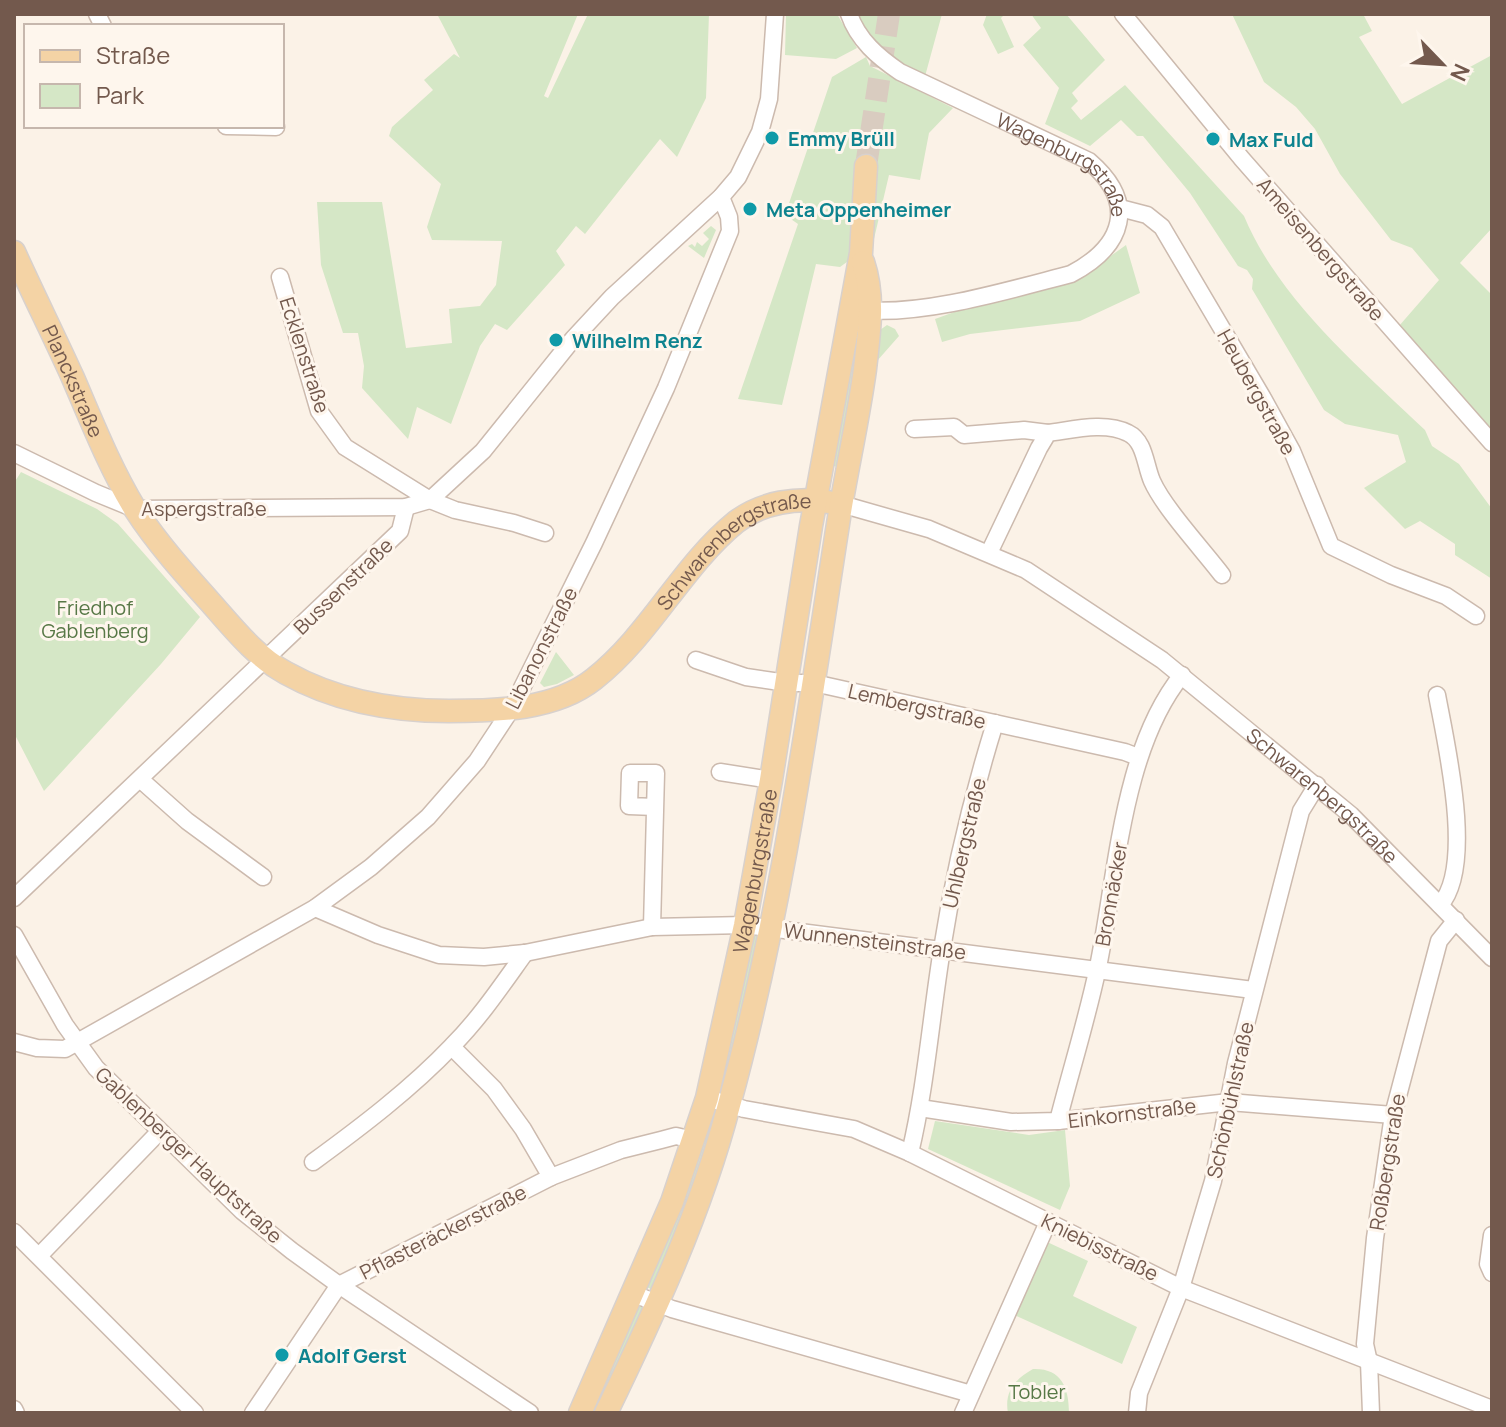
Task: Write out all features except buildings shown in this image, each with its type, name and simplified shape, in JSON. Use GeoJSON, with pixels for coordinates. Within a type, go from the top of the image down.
{"type":"FeatureCollection","features":[{"type":"Feature","properties":{"kind":"main road","name":"Wagenburgstraße"},"geometry":{"type":"LineString","coordinates":[[606,1413],[657,1304],[701,1194],[730,1105],[771,928],[859,410],[861,253],[866,166]]}},
{"type":"Feature","properties":{"kind":"main road","name":"Planckstraße"},"geometry":{"type":"LineString","coordinates":[[14,252],[107,456],[135,509]]}},
{"type":"Feature","properties":{"kind":"main road","name":"Wagenburgstraße"},"geometry":{"type":"LineString","coordinates":[[580,1413],[672,1202],[707,1098],[745,925],[817,500],[861,310]]}},
{"type":"Feature","properties":{"kind":"main road","name":"Schwarenbergstraße"},"geometry":{"type":"LineString","coordinates":[[135,509],[167,553],[266,660],[304,682],[364,702],[434,711],[512,708],[559,699],[594,680],[620,656],[716,542],[738,521],[774,505],[797,500],[841,504]]}},
{"type":"Feature","properties":{"kind":"street"},"geometry":{"type":"LineString","coordinates":[[406,507],[430,500],[483,451],[573,339],[612,297],[721,197],[738,177],[760,132],[769,99],[775,14]]}},
{"type":"Feature","properties":{"kind":"street","name":"Wagenburgstraße"},"geometry":{"type":"LineString","coordinates":[[849,14],[865,43],[900,72],[1089,161],[1105,174],[1115,190],[1120,208],[1114,238],[1104,252],[1089,265],[1071,274],[936,305],[861,310]]}},
{"type":"Feature","properties":{"kind":"street","name":"Ameisenbergstraße"},"geometry":{"type":"LineString","coordinates":[[1123,14],[1242,159],[1492,443]]}},
{"type":"Feature","properties":{"kind":"street","name":"Libanonstraße"},"geometry":{"type":"LineString","coordinates":[[14,1042],[65,1049],[315,908],[371,867],[428,817],[477,761],[512,708],[666,388],[730,231],[729,217],[721,197]]}},
{"type":"Feature","properties":{"kind":"street","name":"Heubergstraße"},"geometry":{"type":"LineString","coordinates":[[1120,208],[1147,215],[1162,227],[1292,451],[1331,546],[1391,575],[1446,596],[1476,616]]}},
{"type":"Feature","properties":{"kind":"street","name":"Ecklenstraße"},"geometry":{"type":"LineString","coordinates":[[280,277],[319,411],[345,447],[430,500],[455,510],[545,533]]}},
{"type":"Feature","properties":{"kind":"street"},"geometry":{"type":"LineString","coordinates":[[914,429],[954,427],[964,435],[1101,428],[1128,433],[1140,442],[1153,483],[1222,575]]}},
{"type":"Feature","properties":{"kind":"street"},"geometry":{"type":"LineString","coordinates":[[989,553],[1048,433]]}},
{"type":"Feature","properties":{"kind":"street","name":"Aspergstraße"},"geometry":{"type":"LineString","coordinates":[[14,453],[135,509],[406,507]]}},
{"type":"Feature","properties":{"kind":"street","name":"Schwarenbergstraße"},"geometry":{"type":"LineString","coordinates":[[841,504],[929,529],[989,553],[1040,579],[1182,675],[1351,815],[1492,958]]}},
{"type":"Feature","properties":{"kind":"street","name":"Bussenstraße"},"geometry":{"type":"LineString","coordinates":[[14,898],[400,531],[406,507]]}},
{"type":"Feature","properties":{"kind":"street","name":"Lembergstraße"},"geometry":{"type":"LineString","coordinates":[[696,660],[721,670],[787,683],[814,683],[1138,757]]}},
{"type":"Feature","properties":{"kind":"street","name":"Bronnäcker"},"geometry":{"type":"LineString","coordinates":[[1058,1121],[1097,968],[1138,757],[1172,687],[1182,675]]}},
{"type":"Feature","properties":{"kind":"street"},"geometry":{"type":"LineString","coordinates":[[1437,695],[1457,809],[1453,881],[1449,895],[1440,905]]}},
{"type":"Feature","properties":{"kind":"street","name":"Uhlbergstraße"},"geometry":{"type":"LineString","coordinates":[[910,1153],[920,1108],[942,949],[972,798],[995,723]]}},
{"type":"Feature","properties":{"kind":"street"},"geometry":{"type":"LineString","coordinates":[[720,772],[771,780]]}},
{"type":"Feature","properties":{"kind":"street"},"geometry":{"type":"LineString","coordinates":[[141,780],[187,821],[263,877]]}},
{"type":"Feature","properties":{"kind":"street","name":"Schönbühlstraße"},"geometry":{"type":"LineString","coordinates":[[1137,1413],[1139,1393],[1181,1288],[1213,1181],[1253,990],[1301,811],[1317,785]]}},
{"type":"Feature","properties":{"kind":"street"},"geometry":{"type":"LineString","coordinates":[[652,927],[655,807]]}},
{"type":"Feature","properties":{"kind":"street","name":"Wunnensteinstraße"},"geometry":{"type":"LineString","coordinates":[[315,908],[378,935],[439,955],[484,957],[525,953],[652,927],[745,925],[1253,990]]}},
{"type":"Feature","properties":{"kind":"street","name":"Roßbergstraße"},"geometry":{"type":"LineString","coordinates":[[1371,1413],[1369,1362],[1365,1344],[1375,1238],[1393,1115],[1439,941],[1456,920]]}},
{"type":"Feature","properties":{"kind":"street","name":"Gablenberger Hauptstraße"},"geometry":{"type":"LineString","coordinates":[[14,935],[76,1043],[96,1068],[242,1211],[339,1285],[530,1413]]}},
{"type":"Feature","properties":{"kind":"street"},"geometry":{"type":"LineString","coordinates":[[313,1162],[376,1113],[452,1047],[489,1004],[525,953]]}},
{"type":"Feature","properties":{"kind":"street"},"geometry":{"type":"LineString","coordinates":[[452,1047],[494,1089],[523,1129],[551,1177]]}},
{"type":"Feature","properties":{"kind":"street","name":"Kniebisstraße"},"geometry":{"type":"LineString","coordinates":[[707,1098],[854,1129],[910,1153],[1181,1288],[1492,1409]]}},
{"type":"Feature","properties":{"kind":"street","name":"Einkornstraße"},"geometry":{"type":"LineString","coordinates":[[920,1108],[1011,1122],[1058,1121],[1229,1102],[1393,1115]]}},
{"type":"Feature","properties":{"kind":"street"},"geometry":{"type":"LineString","coordinates":[[39,1256],[160,1131]]}},
{"type":"Feature","properties":{"kind":"street","name":"Pflasteräckerstraße"},"geometry":{"type":"LineString","coordinates":[[253,1413],[339,1285],[551,1177],[648,1143],[676,1136],[693,1140]]}},
{"type":"Feature","properties":{"kind":"street"},"geometry":{"type":"LineString","coordinates":[[963,1413],[1048,1222]]}},
{"type":"Feature","properties":{"kind":"street"},"geometry":{"type":"LineString","coordinates":[[14,1232],[195,1413]]}},
{"type":"Feature","properties":{"kind":"street"},"geometry":{"type":"LineString","coordinates":[[1492,1235],[1488,1264],[1492,1273]]}},
{"type":"Feature","properties":{"kind":"street"},"geometry":{"type":"LineString","coordinates":[[634,1294],[657,1304],[971,1394]]}},
{"type":"Feature","properties":{"kind":"green space"},"geometry":{"type":"Polygon","coordinates":[[[437,14],[578,14],[544,96],[548,98],[588,14],[709,14],[706,98],[677,157],[660,139],[585,234],[576,226],[556,251],[565,265],[507,330],[495,324],[480,346],[451,424],[417,407],[408,439],[362,388],[364,366],[358,333],[343,333],[321,265],[317,202],[382,202],[406,348],[452,343],[449,309],[480,306],[496,285],[502,241],[432,240],[427,227],[441,184],[389,136],[392,127],[433,90],[424,80],[454,54],[460,58],[437,14]]]}},
{"type":"Feature","properties":{"kind":"green space"},"geometry":{"type":"Polygon","coordinates":[[[786,14],[837,14],[857,48],[836,59],[785,55],[786,14]]]}},
{"type":"Feature","properties":{"kind":"green space"},"geometry":{"type":"Polygon","coordinates":[[[855,14],[942,14],[924,80],[877,43],[855,14]]]}},
{"type":"Feature","properties":{"kind":"green space"},"geometry":{"type":"Polygon","coordinates":[[[987,14],[1005,14],[1001,18],[1014,47],[998,54],[983,25],[987,14]]]}},
{"type":"Feature","properties":{"kind":"green space"},"geometry":{"type":"Polygon","coordinates":[[[1031,14],[1066,14],[1105,60],[1072,93],[1078,101],[1071,108],[1081,120],[1125,85],[1244,216],[1278,276],[1323,331],[1425,430],[1432,446],[1459,464],[1492,509],[1492,579],[1455,555],[1455,544],[1420,521],[1405,529],[1364,488],[1406,462],[1398,435],[1345,424],[1324,410],[1252,289],[1253,279],[1247,270],[1238,266],[1190,193],[1143,136],[1137,136],[1121,120],[1090,146],[1045,124],[1059,88],[1023,45],[1041,28],[1031,14]]]}},
{"type":"Feature","properties":{"kind":"green space"},"geometry":{"type":"Polygon","coordinates":[[[1232,14],[1363,14],[1372,31],[1359,37],[1402,104],[1492,55],[1492,228],[1460,263],[1492,295],[1492,430],[1399,326],[1439,280],[1412,248],[1391,240],[1340,174],[1315,129],[1296,107],[1264,82],[1232,14]]]}},
{"type":"Feature","properties":{"kind":"green space"},"geometry":{"type":"Polygon","coordinates":[[[866,57],[870,66],[953,108],[929,133],[920,180],[889,175],[873,243],[840,267],[816,264],[782,405],[738,399],[798,224],[785,215],[832,77],[866,57]]]}},
{"type":"Feature","properties":{"kind":"green space"},"geometry":{"type":"Polygon","coordinates":[[[711,226],[716,230],[704,258],[688,246],[692,244],[695,247],[697,242],[702,246],[709,239],[703,233],[711,226]]]}},
{"type":"Feature","properties":{"kind":"green space"},"geometry":{"type":"Polygon","coordinates":[[[1126,245],[1140,293],[1080,321],[970,334],[942,342],[935,319],[971,306],[1014,298],[1080,278],[1126,245]]]}},
{"type":"Feature","properties":{"kind":"green space"},"geometry":{"type":"Polygon","coordinates":[[[887,325],[895,329],[899,336],[877,361],[868,382],[880,330],[887,325]]]}},
{"type":"Feature","properties":{"kind":"green space"},"geometry":{"type":"Polygon","coordinates":[[[863,328],[841,468],[834,466],[852,331],[863,328]]]}},
{"type":"Feature","properties":{"kind":"green space","name":"Friedhof Gablenberg"},"geometry":{"type":"Polygon","coordinates":[[[21,472],[97,509],[118,524],[200,617],[44,791],[14,733],[14,483],[21,472]]]}},
{"type":"Feature","properties":{"kind":"green space"},"geometry":{"type":"Polygon","coordinates":[[[556,652],[574,675],[544,687],[540,683],[556,652]]]}},
{"type":"Feature","properties":{"kind":"green space"},"geometry":{"type":"Polygon","coordinates":[[[749,933],[760,934],[724,1096],[713,1094],[749,933]]]}},
{"type":"Feature","properties":{"kind":"green space"},"geometry":{"type":"Polygon","coordinates":[[[935,1121],[1029,1135],[1065,1130],[1070,1186],[1060,1210],[928,1149],[935,1121]]]}},
{"type":"Feature","properties":{"kind":"green space"},"geometry":{"type":"Polygon","coordinates":[[[704,1126],[715,1129],[656,1291],[644,1286],[704,1126]]]}},
{"type":"Feature","properties":{"kind":"green space"},"geometry":{"type":"Polygon","coordinates":[[[1045,1241],[1088,1261],[1073,1296],[1137,1327],[1122,1364],[1010,1313],[1045,1241]]]}},
{"type":"Feature","properties":{"kind":"green space"},"geometry":{"type":"Polygon","coordinates":[[[636,1304],[647,1310],[600,1413],[587,1413],[636,1304]]]}},
{"type":"Feature","properties":{"kind":"green space","name":"Tobler"},"geometry":{"type":"Polygon","coordinates":[[[1033,1369],[1050,1372],[1062,1381],[1069,1413],[1008,1413],[1009,1392],[1021,1377],[1033,1369]]]}},
{"type":"Feature","properties":{"kind":"tunnel"},"geometry":{"type":"LineString","coordinates":[[866,166],[889,14]]}},
{"type":"Feature","properties":{"kind":"place","name":"Emmy Brüll"},"geometry":{"type":"Point","coordinates":[772,138]}},
{"type":"Feature","properties":{"kind":"place","name":"Max Fuld"},"geometry":{"type":"Point","coordinates":[1213,139]}},
{"type":"Feature","properties":{"kind":"place","name":"Meta Oppenheimer"},"geometry":{"type":"Point","coordinates":[750,209]}},
{"type":"Feature","properties":{"kind":"place","name":"Wilhelm Renz"},"geometry":{"type":"Point","coordinates":[556,340]}},
{"type":"Feature","properties":{"kind":"place","name":"Adolf Gerst"},"geometry":{"type":"Point","coordinates":[282,1355]}}]}
